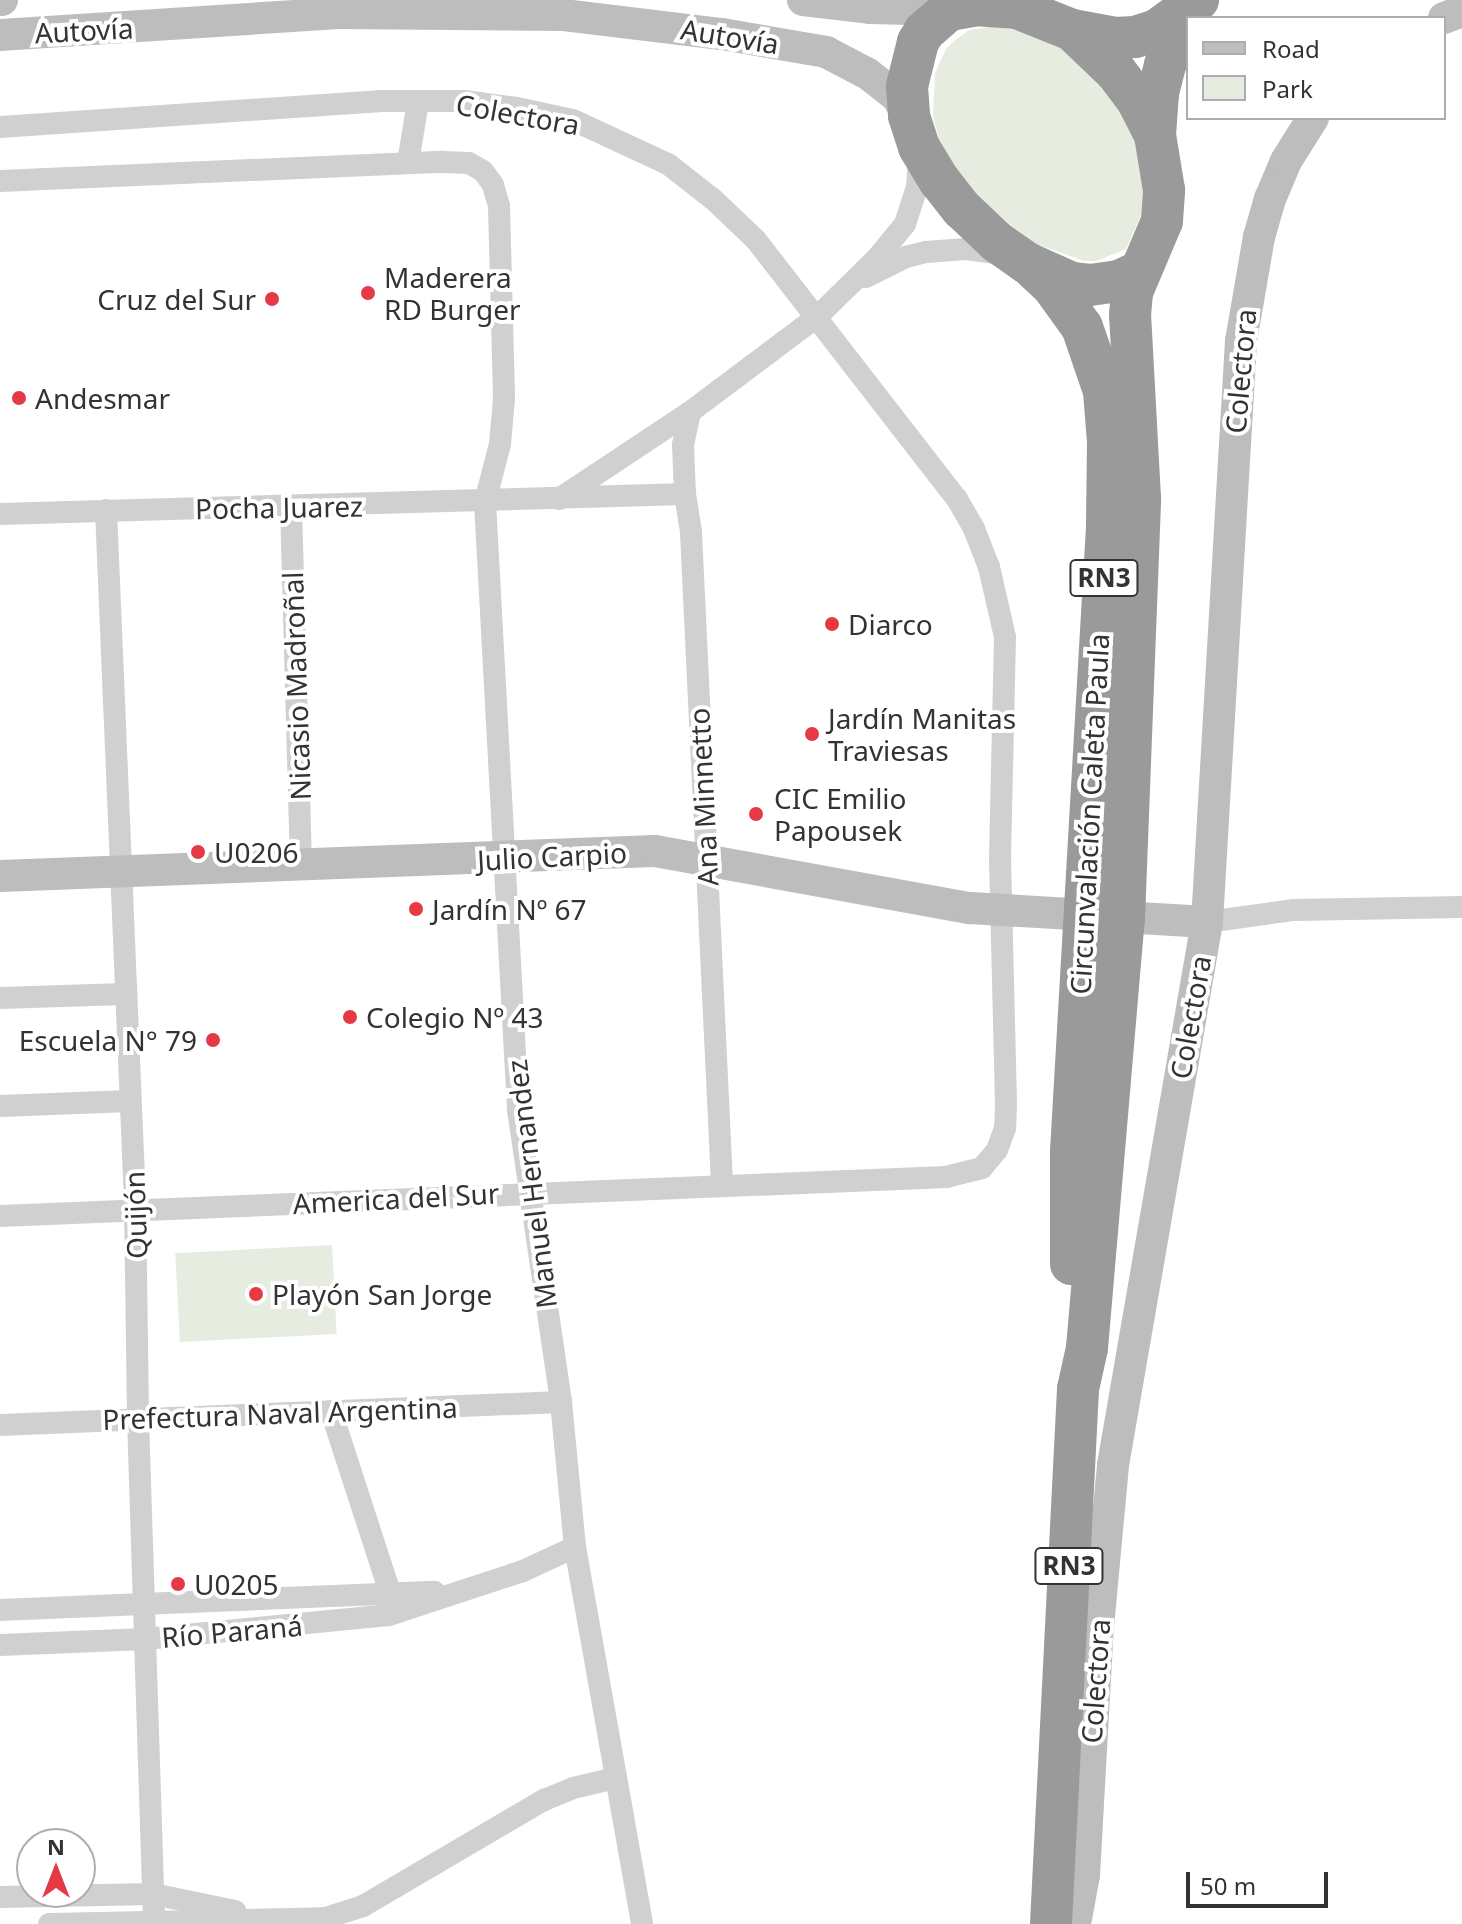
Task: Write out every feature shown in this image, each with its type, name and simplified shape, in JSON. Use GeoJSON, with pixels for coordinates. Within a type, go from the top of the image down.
{"type":"FeatureCollection","features":[{"type":"Feature","properties":{"kind":"highway","name":"RN3"},"geometry":{"type":"LineString","coordinates":[[959,6],[1017,8],[1115,38],[1135,37],[1157,30],[1198,0]]}},
{"type":"Feature","properties":{"kind":"highway"},"geometry":{"type":"LineString","coordinates":[[1198,16],[1215,0]]}},
{"type":"Feature","properties":{"kind":"highway"},"geometry":{"type":"LineString","coordinates":[[914,132],[907,86],[911,60],[924,32],[959,6]]}},
{"type":"Feature","properties":{"kind":"highway","name":"RN3"},"geometry":{"type":"LineString","coordinates":[[1061,19],[1126,83],[1155,135]]}},
{"type":"Feature","properties":{"kind":"highway","name":"RN3"},"geometry":{"type":"LineString","coordinates":[[914,132],[962,209],[1023,260],[1072,283],[1090,285],[1119,281],[1140,271],[1157,237],[1164,190],[1155,135],[1161,77],[1173,46],[1186,29]]}},
{"type":"Feature","properties":{"kind":"highway","name":"Circunvalación Caleta Paula"},"geometry":{"type":"LineString","coordinates":[[1023,260],[1053,287],[1082,327],[1105,400],[1107,527],[1093,747],[1111,1069],[1087,1348],[1078,1389],[1051,1924]]}},
{"type":"Feature","properties":{"kind":"highway","name":"Circunvalación Caleta Paula"},"geometry":{"type":"LineString","coordinates":[[1078,1389],[1071,1343],[1070,1178],[1131,704],[1140,498],[1130,315],[1132,292],[1140,271]]}},
{"type":"Feature","properties":{"kind":"street","name":"Autovía"},"geometry":{"type":"LineString","coordinates":[[803,0],[870,8],[959,6]]}},
{"type":"Feature","properties":{"kind":"street","name":"Autovía"},"geometry":{"type":"LineString","coordinates":[[0,35],[338,13],[564,15],[722,34],[826,52],[868,74],[897,97],[914,132]]}},
{"type":"Feature","properties":{"kind":"street"},"geometry":{"type":"LineString","coordinates":[[0,181],[408,163],[418,101]]}},
{"type":"Feature","properties":{"kind":"street","name":"Colectora"},"geometry":{"type":"LineString","coordinates":[[0,127],[418,101],[464,101],[573,120],[668,164],[714,200],[756,240],[957,499],[974,529],[989,567],[1005,637],[1002,910],[1005,1128],[997,1150],[982,1168]]}},
{"type":"Feature","properties":{"kind":"street","name":"Colectora"},"geometry":{"type":"LineString","coordinates":[[1075,1924],[1084,1875],[1098,1627],[1113,1465],[1207,922],[1241,341],[1259,237],[1270,199],[1286,161],[1312,120]]}},
{"type":"Feature","properties":{"kind":"street"},"geometry":{"type":"LineString","coordinates":[[557,500],[690,412],[818,316],[847,287],[905,224],[917,188],[914,132]]}},
{"type":"Feature","properties":{"kind":"street","name":"Manuel Hernandez"},"geometry":{"type":"LineString","coordinates":[[408,163],[469,163],[483,171],[493,185],[499,206],[504,399],[500,444],[485,502],[518,1110],[561,1402],[575,1547],[642,1924]]}},
{"type":"Feature","properties":{"kind":"street"},"geometry":{"type":"LineString","coordinates":[[847,287],[906,257],[926,252],[966,249],[1023,260]]}},
{"type":"Feature","properties":{"kind":"street","name":"Ana Minnetto"},"geometry":{"type":"LineString","coordinates":[[690,412],[683,445],[685,494],[691,533],[722,1184]]}},
{"type":"Feature","properties":{"kind":"street","name":"Pocha Juarez"},"geometry":{"type":"LineString","coordinates":[[0,514],[685,494]]}},
{"type":"Feature","properties":{"kind":"street","name":"Nicasio Madroñal"},"geometry":{"type":"LineString","coordinates":[[291,507],[301,865]]}},
{"type":"Feature","properties":{"kind":"street","name":"Quijón"},"geometry":{"type":"LineString","coordinates":[[106,510],[119,870],[136,1210],[138,1419],[154,1921]]}},
{"type":"Feature","properties":{"kind":"street","name":"Julio Carpio"},"geometry":{"type":"LineString","coordinates":[[0,876],[655,851],[970,908],[1207,922]]}},
{"type":"Feature","properties":{"kind":"street"},"geometry":{"type":"LineString","coordinates":[[1207,922],[1294,910],[1462,907]]}},
{"type":"Feature","properties":{"kind":"street"},"geometry":{"type":"LineString","coordinates":[[0,998],[125,994]]}},
{"type":"Feature","properties":{"kind":"street"},"geometry":{"type":"LineString","coordinates":[[0,1106],[130,1101]]}},
{"type":"Feature","properties":{"kind":"street","name":"America del Sur"},"geometry":{"type":"LineString","coordinates":[[0,1216],[947,1177],[982,1168]]}},
{"type":"Feature","properties":{"kind":"street","name":"Prefectura Naval Argentina"},"geometry":{"type":"LineString","coordinates":[[0,1425],[561,1402]]}},
{"type":"Feature","properties":{"kind":"street"},"geometry":{"type":"LineString","coordinates":[[331,1411],[394,1604]]}},
{"type":"Feature","properties":{"kind":"street","name":"Río Paraná"},"geometry":{"type":"LineString","coordinates":[[0,1645],[145,1639],[338,1622],[394,1604],[460,1591],[523,1571],[575,1547]]}},
{"type":"Feature","properties":{"kind":"street","name":"Río Paraná"},"geometry":{"type":"LineString","coordinates":[[0,1610],[144,1604],[394,1604]]}},
{"type":"Feature","properties":{"kind":"street"},"geometry":{"type":"LineString","coordinates":[[49,1924],[326,1918],[363,1906],[544,1800],[573,1788],[616,1778]]}},
{"type":"Feature","properties":{"kind":"street"},"geometry":{"type":"LineString","coordinates":[[0,1897],[153,1894],[279,1920]]}},
{"type":"Feature","properties":{"kind":"green space"},"geometry":{"type":"Polygon","coordinates":[[[990,27],[1022,30],[1052,40],[1088,66],[1137,131],[1146,182],[1144,208],[1126,249],[1096,261],[1084,261],[1031,242],[978,197],[958,173],[939,139],[933,116],[935,73],[946,49],[954,41],[969,30],[990,27]]]}},
{"type":"Feature","properties":{"kind":"green space","name":"Playón San Jorge"},"geometry":{"type":"Polygon","coordinates":[[[332,1245],[337,1334],[180,1342],[175,1253],[332,1245]]]}},
{"type":"Feature","properties":{"kind":"place","name":"Maderera RD Burger"},"geometry":{"type":"Point","coordinates":[368,293]}},
{"type":"Feature","properties":{"kind":"place","name":"Cruz del Sur"},"geometry":{"type":"Point","coordinates":[272,299]}},
{"type":"Feature","properties":{"kind":"place","name":"Andesmar"},"geometry":{"type":"Point","coordinates":[19,398]}},
{"type":"Feature","properties":{"kind":"place","name":"Diarco"},"geometry":{"type":"Point","coordinates":[832,624]}},
{"type":"Feature","properties":{"kind":"place","name":"Jardín Manitas Traviesas"},"geometry":{"type":"Point","coordinates":[812,734]}},
{"type":"Feature","properties":{"kind":"place","name":"CIC Emilio Papousek"},"geometry":{"type":"Point","coordinates":[756,814]}},
{"type":"Feature","properties":{"kind":"place","name":"U0206"},"geometry":{"type":"Point","coordinates":[198,852]}},
{"type":"Feature","properties":{"kind":"place","name":"Jardín Nº 67"},"geometry":{"type":"Point","coordinates":[416,909]}},
{"type":"Feature","properties":{"kind":"place","name":"Colegio Nº 43"},"geometry":{"type":"Point","coordinates":[350,1017]}},
{"type":"Feature","properties":{"kind":"place","name":"Escuela N° 79"},"geometry":{"type":"Point","coordinates":[213,1040]}},
{"type":"Feature","properties":{"kind":"place","name":"Playón San Jorge"},"geometry":{"type":"Point","coordinates":[256,1294]}},
{"type":"Feature","properties":{"kind":"place","name":"U0205"},"geometry":{"type":"Point","coordinates":[178,1584]}}]}
